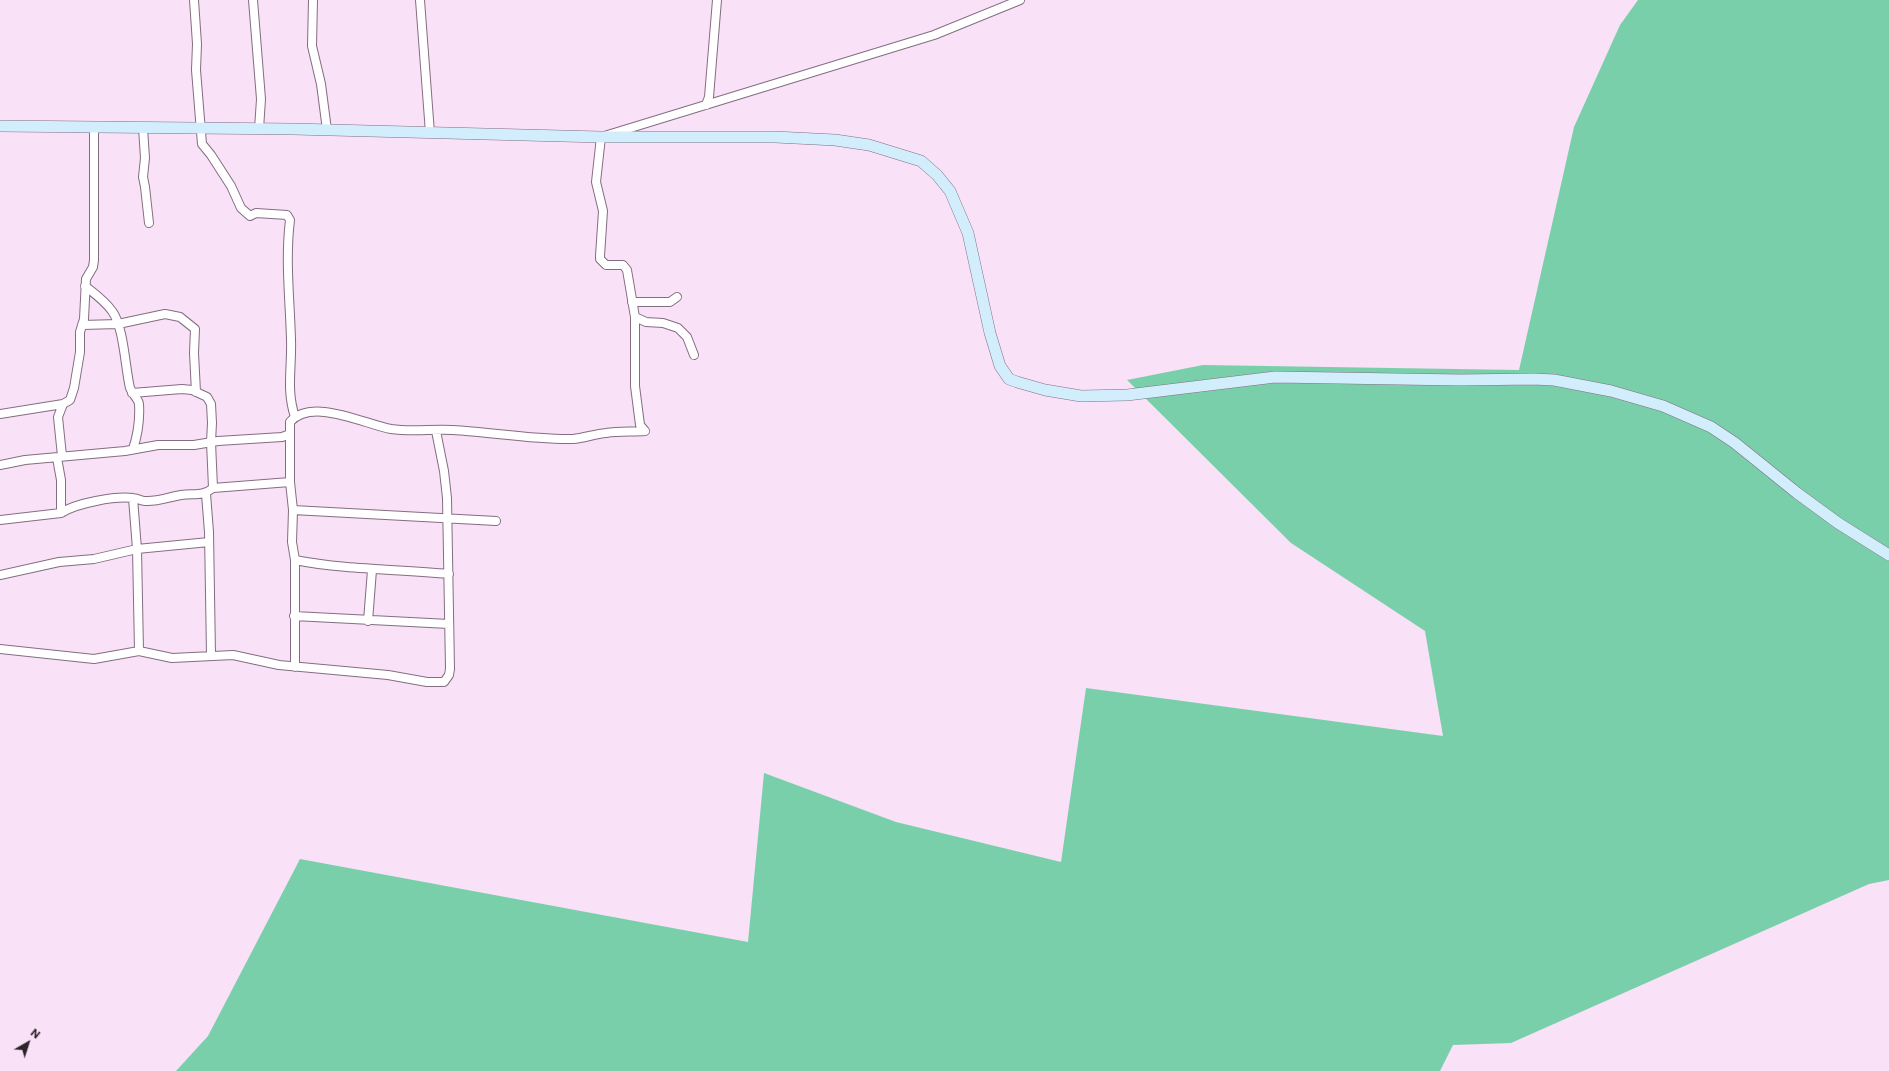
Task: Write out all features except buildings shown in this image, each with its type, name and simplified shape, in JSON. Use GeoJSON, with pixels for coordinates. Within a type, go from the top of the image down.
{"type":"FeatureCollection","features":[{"type":"Feature","properties":{"kind":"main road"},"geometry":{"type":"LineString","coordinates":[[0,126],[327,130],[601,137],[775,137],[835,140],[869,145],[921,161],[937,175],[950,191],[968,233],[990,333],[1000,366],[1009,379],[1044,390],[1081,396],[1127,395],[1275,377],[1460,380],[1534,379],[1589,386],[1614,391],[1663,406],[1711,427],[1735,443],[1838,524],[1889,554]]}},
{"type":"Feature","properties":{"kind":"street"},"geometry":{"type":"LineString","coordinates":[[194,0],[197,44],[196,70],[200,104],[202,144],[212,155],[231,186],[241,208],[250,216],[256,213],[287,215],[290,220],[287,245],[291,342],[289,400],[295,417]]}},
{"type":"Feature","properties":{"kind":"street"},"geometry":{"type":"LineString","coordinates":[[253,0],[261,99],[259,129]]}},
{"type":"Feature","properties":{"kind":"street"},"geometry":{"type":"LineString","coordinates":[[313,0],[312,46],[322,84],[327,130]]}},
{"type":"Feature","properties":{"kind":"street"},"geometry":{"type":"LineString","coordinates":[[420,0],[430,133]]}},
{"type":"Feature","properties":{"kind":"street"},"geometry":{"type":"LineString","coordinates":[[706,105],[709,97],[717,0]]}},
{"type":"Feature","properties":{"kind":"street"},"geometry":{"type":"LineString","coordinates":[[296,667],[294,616],[295,560],[292,542],[293,510],[290,482],[290,422],[295,417],[305,413],[334,413],[345,415],[372,425],[392,429],[436,430],[574,439],[605,433],[645,431],[640,425],[635,386],[635,317],[626,268],[623,265],[606,265],[600,256],[603,211],[596,182],[601,137],[934,35],[1020,0]]}},
{"type":"Feature","properties":{"kind":"street"},"geometry":{"type":"LineString","coordinates":[[0,414],[63,404],[70,400],[74,388],[84,319],[86,279],[93,267],[94,260],[94,128]]}},
{"type":"Feature","properties":{"kind":"street"},"geometry":{"type":"LineString","coordinates":[[144,128],[145,158],[143,176],[146,187],[149,223]]}},
{"type":"Feature","properties":{"kind":"street"},"geometry":{"type":"LineString","coordinates":[[85,286],[103,300],[113,312],[118,324],[132,393],[139,402],[138,435],[134,449]]}},
{"type":"Feature","properties":{"kind":"street"},"geometry":{"type":"LineString","coordinates":[[632,302],[670,302],[677,297]]}},
{"type":"Feature","properties":{"kind":"street"},"geometry":{"type":"LineString","coordinates":[[82,325],[118,324],[165,314],[180,317],[195,329],[194,353],[196,392]]}},
{"type":"Feature","properties":{"kind":"street"},"geometry":{"type":"LineString","coordinates":[[635,317],[646,322],[663,323],[678,328],[687,337],[694,355]]}},
{"type":"Feature","properties":{"kind":"street"},"geometry":{"type":"LineString","coordinates":[[132,393],[182,389],[196,392],[207,397],[211,404],[213,488]]}},
{"type":"Feature","properties":{"kind":"street"},"geometry":{"type":"LineString","coordinates":[[61,513],[58,417],[63,404]]}},
{"type":"Feature","properties":{"kind":"street"},"geometry":{"type":"LineString","coordinates":[[0,649],[94,659],[139,651],[172,658],[233,655],[257,662],[296,667],[388,675],[427,682],[444,682],[449,675],[447,519],[445,478],[436,430]]}},
{"type":"Feature","properties":{"kind":"street"},"geometry":{"type":"LineString","coordinates":[[0,466],[25,460],[134,449],[158,445],[194,445],[211,442],[282,437],[290,434]]}},
{"type":"Feature","properties":{"kind":"street"},"geometry":{"type":"LineString","coordinates":[[0,520],[61,513],[69,508],[85,504],[133,498],[145,501],[163,500],[182,495],[206,494],[213,488],[290,482]]}},
{"type":"Feature","properties":{"kind":"street"},"geometry":{"type":"LineString","coordinates":[[206,494],[209,542],[211,655]]}},
{"type":"Feature","properties":{"kind":"street"},"geometry":{"type":"LineString","coordinates":[[133,498],[137,549],[139,651]]}},
{"type":"Feature","properties":{"kind":"street"},"geometry":{"type":"LineString","coordinates":[[293,510],[496,521]]}},
{"type":"Feature","properties":{"kind":"street"},"geometry":{"type":"LineString","coordinates":[[0,575],[59,562],[94,559],[137,549],[209,542]]}},
{"type":"Feature","properties":{"kind":"street"},"geometry":{"type":"LineString","coordinates":[[295,560],[321,565],[372,570],[448,574]]}},
{"type":"Feature","properties":{"kind":"street"},"geometry":{"type":"LineString","coordinates":[[368,621],[372,570]]}},
{"type":"Feature","properties":{"kind":"street"},"geometry":{"type":"LineString","coordinates":[[294,616],[449,624]]}},
{"type":"Feature","properties":{"kind":"green space"},"geometry":{"type":"Polygon","coordinates":[[[1638,0],[1889,0],[1889,880],[1869,884],[1511,1043],[1453,1045],[1440,1071],[176,1071],[208,1036],[300,859],[748,942],[764,773],[896,822],[1061,862],[1086,688],[1443,736],[1425,631],[1291,543],[1127,380],[1203,365],[1519,370],[1574,127],[1620,25],[1638,0]]]}}]}
